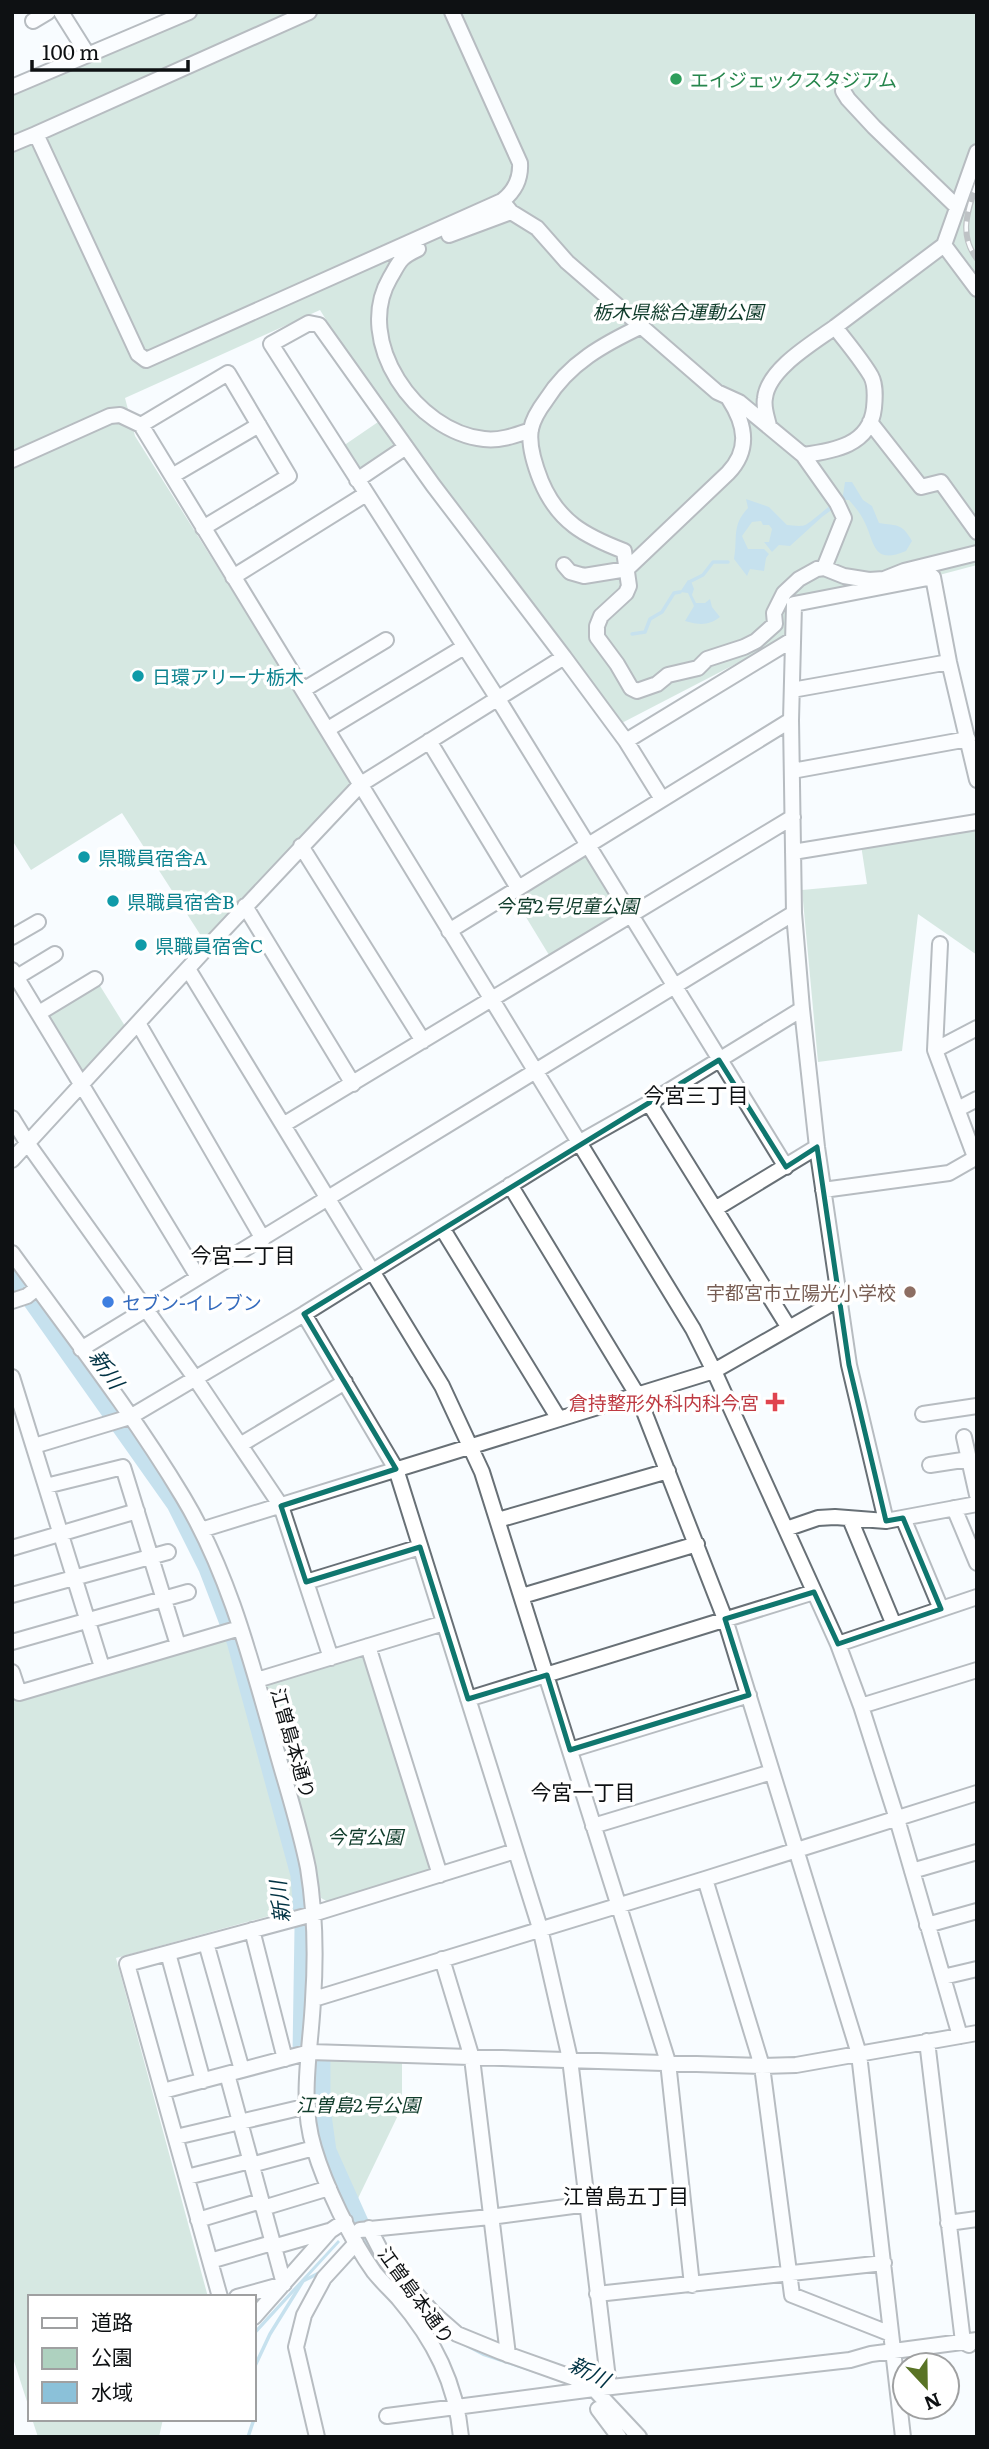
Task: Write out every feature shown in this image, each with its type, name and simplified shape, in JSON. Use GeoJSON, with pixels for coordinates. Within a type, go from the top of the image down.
{"type":"FeatureCollection","features":[{"type":"Feature","properties":{"kind":"street"},"geometry":{"type":"LineString","coordinates":[[33,21],[48,12]]}},
{"type":"Feature","properties":{"kind":"street"},"geometry":{"type":"LineString","coordinates":[[61,12],[88,55]]}},
{"type":"Feature","properties":{"kind":"street"},"geometry":{"type":"LineString","coordinates":[[12,87],[188,12]]}},
{"type":"Feature","properties":{"kind":"street"},"geometry":{"type":"LineString","coordinates":[[12,144],[309,12]]}},
{"type":"Feature","properties":{"kind":"street"},"geometry":{"type":"LineString","coordinates":[[453,12],[520,163],[520,174],[507,206],[466,228],[402,256],[384,288],[378,310],[380,337],[391,368],[417,404],[433,418],[457,431],[483,439],[504,439],[531,430]]}},
{"type":"Feature","properties":{"kind":"street"},"geometry":{"type":"LineString","coordinates":[[843,91],[874,127],[957,207]]}},
{"type":"Feature","properties":{"kind":"street"},"geometry":{"type":"LineString","coordinates":[[36,134],[138,354],[146,359],[507,206]]}},
{"type":"Feature","properties":{"kind":"street"},"geometry":{"type":"LineString","coordinates":[[734,401],[753,401],[766,392],[786,363],[944,245],[977,152]]}},
{"type":"Feature","properties":{"kind":"street"},"geometry":{"type":"LineString","coordinates":[[507,206],[537,228],[567,262],[718,392],[769,426],[803,455],[838,503],[844,518],[824,568]]}},
{"type":"Feature","properties":{"kind":"street"},"geometry":{"type":"LineString","coordinates":[[944,245],[977,289]]}},
{"type":"Feature","properties":{"kind":"street"},"geometry":{"type":"LineString","coordinates":[[662,799],[626,741],[318,325],[309,323],[271,344],[498,699],[786,1167]]}},
{"type":"Feature","properties":{"kind":"street"},"geometry":{"type":"LineString","coordinates":[[642,326],[597,348],[578,362],[556,384],[539,410],[531,430],[534,465],[557,511],[573,527],[597,541],[624,551],[629,586],[626,593],[601,616],[596,632],[597,638],[631,688],[637,691],[657,684],[676,671],[698,668],[707,659],[756,640],[775,624],[774,613],[784,593],[807,574],[824,568],[844,576],[869,580],[884,579],[904,571],[977,553]]}},
{"type":"Feature","properties":{"kind":"street"},"geometry":{"type":"LineString","coordinates":[[803,455],[843,448],[867,430],[870,422],[875,398],[873,379],[835,327]]}},
{"type":"Feature","properties":{"kind":"street"},"geometry":{"type":"LineString","coordinates":[[141,425],[228,373],[289,475],[203,528]]}},
{"type":"Feature","properties":{"kind":"street"},"geometry":{"type":"LineString","coordinates":[[766,392],[764,401],[769,426]]}},
{"type":"Feature","properties":{"kind":"street"},"geometry":{"type":"LineString","coordinates":[[564,565],[570,572],[584,576],[627,569],[738,463],[744,435],[734,401]]}},
{"type":"Feature","properties":{"kind":"street"},"geometry":{"type":"LineString","coordinates":[[12,460],[110,416],[120,415],[141,425],[693,1329],[838,1644],[897,1819],[960,2036]]}},
{"type":"Feature","properties":{"kind":"street"},"geometry":{"type":"LineString","coordinates":[[870,422],[921,487],[941,482],[977,532]]}},
{"type":"Feature","properties":{"kind":"street"},"geometry":{"type":"LineString","coordinates":[[172,476],[259,425]]}},
{"type":"Feature","properties":{"kind":"street"},"geometry":{"type":"LineString","coordinates":[[357,480],[406,447]]}},
{"type":"Feature","properties":{"kind":"street"},"geometry":{"type":"LineString","coordinates":[[233,577],[366,494]]}},
{"type":"Feature","properties":{"kind":"street"},"geometry":{"type":"LineString","coordinates":[[886,1521],[849,1366],[838,1300],[802,1009],[794,913],[791,720],[794,604],[933,577],[948,662],[970,733],[977,780]]}},
{"type":"Feature","properties":{"kind":"street"},"geometry":{"type":"LineString","coordinates":[[303,690],[386,639]]}},
{"type":"Feature","properties":{"kind":"street"},"geometry":{"type":"LineString","coordinates":[[626,741],[792,640]]}},
{"type":"Feature","properties":{"kind":"street"},"geometry":{"type":"LineString","coordinates":[[327,729],[464,648]]}},
{"type":"Feature","properties":{"kind":"street"},"geometry":{"type":"LineString","coordinates":[[12,1160],[361,784],[564,657]]}},
{"type":"Feature","properties":{"kind":"street"},"geometry":{"type":"LineString","coordinates":[[792,690],[948,662]]}},
{"type":"Feature","properties":{"kind":"street"},"geometry":{"type":"LineString","coordinates":[[449,931],[791,720]]}},
{"type":"Feature","properties":{"kind":"street"},"geometry":{"type":"LineString","coordinates":[[792,771],[970,733]]}},
{"type":"Feature","properties":{"kind":"street"},"geometry":{"type":"LineString","coordinates":[[429,741],[518,888]]}},
{"type":"Feature","properties":{"kind":"street"},"geometry":{"type":"LineString","coordinates":[[283,1125],[793,817]]}},
{"type":"Feature","properties":{"kind":"street"},"geometry":{"type":"LineString","coordinates":[[793,852],[977,822]]}},
{"type":"Feature","properties":{"kind":"street"},"geometry":{"type":"LineString","coordinates":[[301,846],[423,1041]]}},
{"type":"Feature","properties":{"kind":"street"},"geometry":{"type":"LineString","coordinates":[[245,906],[353,1083]]}},
{"type":"Feature","properties":{"kind":"street"},"geometry":{"type":"LineString","coordinates":[[81,1349],[794,913]]}},
{"type":"Feature","properties":{"kind":"street"},"geometry":{"type":"LineString","coordinates":[[12,937],[38,922]]}},
{"type":"Feature","properties":{"kind":"street"},"geometry":{"type":"LineString","coordinates":[[823,1190],[949,1173],[976,1157],[935,1050],[940,944]]}},
{"type":"Feature","properties":{"kind":"street"},"geometry":{"type":"LineString","coordinates":[[55,954],[14,973],[198,1277]]}},
{"type":"Feature","properties":{"kind":"street"},"geometry":{"type":"LineString","coordinates":[[188,969],[442,1386],[472,1447],[498,1520],[668,2062],[692,2285]]}},
{"type":"Feature","properties":{"kind":"street"},"geometry":{"type":"LineString","coordinates":[[39,1013],[94,979]]}},
{"type":"Feature","properties":{"kind":"street"},"geometry":{"type":"LineString","coordinates":[[34,1446],[130,1417],[304,1314],[580,1142],[802,1009]]}},
{"type":"Feature","properties":{"kind":"street"},"geometry":{"type":"LineString","coordinates":[[138,1023],[262,1238]]}},
{"type":"Feature","properties":{"kind":"street"},"geometry":{"type":"LineString","coordinates":[[935,1050],[977,1028]]}},
{"type":"Feature","properties":{"kind":"street"},"geometry":{"type":"LineString","coordinates":[[958,1109],[977,1099]]}},
{"type":"Feature","properties":{"kind":"street"},"geometry":{"type":"LineString","coordinates":[[649,1103],[789,1328]]}},
{"type":"Feature","properties":{"kind":"street"},"geometry":{"type":"LineString","coordinates":[[12,1118],[195,1378],[281,1506],[331,1658]]}},
{"type":"Feature","properties":{"kind":"street"},"geometry":{"type":"LineString","coordinates":[[715,1209],[817,1147]]}},
{"type":"Feature","properties":{"kind":"street"},"geometry":{"type":"LineString","coordinates":[[510,1185],[638,1396],[725,1619],[859,2054],[893,2351],[970,2341]]}},
{"type":"Feature","properties":{"kind":"street"},"geometry":{"type":"LineString","coordinates":[[442,1228],[559,1419]]}},
{"type":"Feature","properties":{"kind":"street","name":"江曽島本通り"},"geometry":{"type":"LineString","coordinates":[[12,1254],[130,1417],[183,1497],[226,1586],[257,1680],[306,1856],[313,1914],[314,1999],[308,2106],[314,2148],[329,2188],[376,2274],[399,2298],[436,2350],[449,2377],[458,2407],[461,2437]]}},
{"type":"Feature","properties":{"kind":"street"},"geometry":{"type":"LineString","coordinates":[[12,1301],[27,1296],[37,1288]]}},
{"type":"Feature","properties":{"kind":"street"},"geometry":{"type":"LineString","coordinates":[[201,1530],[714,1371],[838,1300]]}},
{"type":"Feature","properties":{"kind":"street"},"geometry":{"type":"LineString","coordinates":[[304,1314],[396,1469],[540,1928],[570,2059],[609,2387]]}},
{"type":"Feature","properties":{"kind":"street"},"geometry":{"type":"LineString","coordinates":[[12,1377],[102,1667]]}},
{"type":"Feature","properties":{"kind":"street"},"geometry":{"type":"LineString","coordinates":[[240,1445],[345,1382]]}},
{"type":"Feature","properties":{"kind":"street"},"geometry":{"type":"LineString","coordinates":[[923,1414],[977,1406]]}},
{"type":"Feature","properties":{"kind":"street"},"geometry":{"type":"LineString","coordinates":[[964,1437],[977,1495]]}},
{"type":"Feature","properties":{"kind":"street"},"geometry":{"type":"LineString","coordinates":[[930,1465],[969,1459]]}},
{"type":"Feature","properties":{"kind":"street"},"geometry":{"type":"LineString","coordinates":[[46,1486],[123,1467],[178,1645]]}},
{"type":"Feature","properties":{"kind":"street"},"geometry":{"type":"LineString","coordinates":[[498,1520],[668,1471]]}},
{"type":"Feature","properties":{"kind":"street"},"geometry":{"type":"LineString","coordinates":[[786,1529],[818,1518],[886,1521],[977,1504]]}},
{"type":"Feature","properties":{"kind":"street"},"geometry":{"type":"LineString","coordinates":[[954,1508],[977,1563]]}},
{"type":"Feature","properties":{"kind":"street"},"geometry":{"type":"LineString","coordinates":[[12,1548],[137,1511]]}},
{"type":"Feature","properties":{"kind":"street"},"geometry":{"type":"LineString","coordinates":[[903,1518],[941,1609]]}},
{"type":"Feature","properties":{"kind":"street"},"geometry":{"type":"LineString","coordinates":[[850,1519],[894,1625]]}},
{"type":"Feature","properties":{"kind":"street"},"geometry":{"type":"LineString","coordinates":[[522,1596],[697,1544]]}},
{"type":"Feature","properties":{"kind":"street"},"geometry":{"type":"LineString","coordinates":[[306,1582],[420,1547]]}},
{"type":"Feature","properties":{"kind":"street"},"geometry":{"type":"LineString","coordinates":[[12,1595],[168,1552]]}},
{"type":"Feature","properties":{"kind":"street"},"geometry":{"type":"LineString","coordinates":[[12,1642],[188,1592]]}},
{"type":"Feature","properties":{"kind":"street"},"geometry":{"type":"LineString","coordinates":[[468,1699],[814,1592]]}},
{"type":"Feature","properties":{"kind":"street"},"geometry":{"type":"LineString","coordinates":[[838,1644],[977,1597]]}},
{"type":"Feature","properties":{"kind":"street"},"geometry":{"type":"LineString","coordinates":[[257,1680],[444,1623]]}},
{"type":"Feature","properties":{"kind":"street"},"geometry":{"type":"LineString","coordinates":[[12,1672],[19,1693],[240,1628]]}},
{"type":"Feature","properties":{"kind":"street"},"geometry":{"type":"LineString","coordinates":[[368,1646],[440,1875]]}},
{"type":"Feature","properties":{"kind":"street"},"geometry":{"type":"LineString","coordinates":[[861,1706],[977,1670]]}},
{"type":"Feature","properties":{"kind":"street"},"geometry":{"type":"LineString","coordinates":[[570,1750],[749,1695]]}},
{"type":"Feature","properties":{"kind":"street"},"geometry":{"type":"LineString","coordinates":[[593,1826],[772,1772]]}},
{"type":"Feature","properties":{"kind":"street"},"geometry":{"type":"LineString","coordinates":[[314,1999],[540,1928],[705,1880],[977,1793]]}},
{"type":"Feature","properties":{"kind":"street"},"geometry":{"type":"LineString","coordinates":[[219,2295],[127,1964],[313,1914],[515,1851]]}},
{"type":"Feature","properties":{"kind":"street"},"geometry":{"type":"LineString","coordinates":[[912,1871],[977,1852]]}},
{"type":"Feature","properties":{"kind":"street"},"geometry":{"type":"LineString","coordinates":[[705,1880],[762,2066],[792,2295],[891,2334]]}},
{"type":"Feature","properties":{"kind":"street"},"geometry":{"type":"LineString","coordinates":[[927,1925],[977,1911]]}},
{"type":"Feature","properties":{"kind":"street"},"geometry":{"type":"LineString","coordinates":[[251,1930],[285,2059]]}},
{"type":"Feature","properties":{"kind":"street"},"geometry":{"type":"LineString","coordinates":[[206,1943],[242,2070]]}},
{"type":"Feature","properties":{"kind":"street"},"geometry":{"type":"LineString","coordinates":[[167,1953],[203,2081]]}},
{"type":"Feature","properties":{"kind":"street"},"geometry":{"type":"LineString","coordinates":[[442,1959],[472,2057],[508,2355]]}},
{"type":"Feature","properties":{"kind":"street"},"geometry":{"type":"LineString","coordinates":[[943,1977],[977,1969]]}},
{"type":"Feature","properties":{"kind":"street"},"geometry":{"type":"LineString","coordinates":[[163,2091],[310,2052],[762,2066],[796,2065],[977,2033]]}},
{"type":"Feature","properties":{"kind":"street"},"geometry":{"type":"LineString","coordinates":[[927,2041],[948,2223],[970,2341],[977,2349]]}},
{"type":"Feature","properties":{"kind":"street"},"geometry":{"type":"LineString","coordinates":[[227,2074],[284,2284]]}},
{"type":"Feature","properties":{"kind":"street"},"geometry":{"type":"LineString","coordinates":[[176,2137],[308,2106]]}},
{"type":"Feature","properties":{"kind":"street"},"geometry":{"type":"LineString","coordinates":[[187,2177],[314,2148]]}},
{"type":"Feature","properties":{"kind":"street"},"geometry":{"type":"LineString","coordinates":[[198,2220],[329,2188]]}},
{"type":"Feature","properties":{"kind":"street"},"geometry":{"type":"LineString","coordinates":[[210,2261],[330,2231],[490,2217],[588,2204]]}},
{"type":"Feature","properties":{"kind":"street"},"geometry":{"type":"LineString","coordinates":[[948,2223],[977,2219]]}},
{"type":"Feature","properties":{"kind":"street"},"geometry":{"type":"LineString","coordinates":[[369,2228],[385,2259],[433,2313],[457,2334],[574,2378],[594,2389],[639,2437]]}},
{"type":"Feature","properties":{"kind":"street"},"geometry":{"type":"LineString","coordinates":[[256,2315],[330,2231]]}},
{"type":"Feature","properties":{"kind":"street"},"geometry":{"type":"LineString","coordinates":[[317,2437],[296,2347],[304,2315],[351,2231]]}},
{"type":"Feature","properties":{"kind":"street"},"geometry":{"type":"LineString","coordinates":[[597,2294],[884,2263]]}},
{"type":"Feature","properties":{"kind":"street"},"geometry":{"type":"LineString","coordinates":[[244,2295],[284,2284]]}},
{"type":"Feature","properties":{"kind":"street"},"geometry":{"type":"LineString","coordinates":[[387,2416],[609,2387],[774,2370],[891,2351]]}},
{"type":"Feature","properties":{"kind":"street"},"geometry":{"type":"LineString","coordinates":[[598,2409],[619,2437]]}},
{"type":"Feature","properties":{"kind":"highlighted area"},"geometry":{"type":"Polygon","coordinates":[[[719,1060],[786,1167],[817,1147],[849,1365],[886,1521],[903,1518],[941,1609],[838,1644],[814,1592],[725,1619],[749,1695],[570,1750],[547,1675],[468,1699],[420,1547],[306,1582],[281,1506],[396,1469],[304,1314],[719,1060]]]}},
{"type":"Feature","properties":{"kind":"green space","name":"栃木県総合運動公園"},"geometry":{"type":"Polygon","coordinates":[[[174,12],[977,12],[977,565],[928,578],[797,604],[784,639],[616,726],[416,464],[320,310],[125,398],[135,436],[353,783],[205,942],[122,813],[31,870],[12,840],[12,89],[174,12]]]}},
{"type":"Feature","properties":{"kind":"green space"},"geometry":{"type":"Polygon","coordinates":[[[381,420],[397,443],[396,447],[365,469],[357,466],[343,446],[381,420]]]}},
{"type":"Feature","properties":{"kind":"green space"},"geometry":{"type":"Polygon","coordinates":[[[977,828],[977,955],[918,914],[902,1051],[818,1062],[802,890],[867,884],[861,845],[977,828]]]}},
{"type":"Feature","properties":{"kind":"green space","name":"今宮2号児童公園"},"geometry":{"type":"Polygon","coordinates":[[[585,854],[620,912],[549,955],[515,899],[585,854]]]}},
{"type":"Feature","properties":{"kind":"green space"},"geometry":{"type":"Polygon","coordinates":[[[97,981],[125,1026],[87,1073],[78,1071],[45,1013],[97,981]]]}},
{"type":"Feature","properties":{"kind":"green space"},"geometry":{"type":"Polygon","coordinates":[[[222,1635],[230,1638],[298,1896],[296,1906],[291,1910],[116,1958],[207,2295],[28,2295],[28,2405],[12,2355],[12,1696],[14,1699],[222,1635]]]}},
{"type":"Feature","properties":{"kind":"green space","name":"今宮公園"},"geometry":{"type":"Polygon","coordinates":[[[360,1653],[367,1656],[431,1866],[425,1875],[330,1903],[321,1898],[310,1843],[265,1684],[360,1653]]]}},
{"type":"Feature","properties":{"kind":"green space","name":"江曽島2号公園"},"geometry":{"type":"Polygon","coordinates":[[[318,2058],[402,2063],[402,2107],[350,2215],[321,2146],[316,2111],[318,2058]]]}},
{"type":"Feature","properties":{"kind":"green space"},"geometry":{"type":"Polygon","coordinates":[[[33,2421],[163,2421],[159,2437],[38,2437],[33,2421]]]}},
{"type":"Feature","properties":{"kind":"water"},"geometry":{"type":"Polygon","coordinates":[[[845,482],[852,482],[863,500],[872,506],[879,523],[899,526],[905,531],[912,541],[906,551],[895,555],[881,554],[860,514],[849,500],[845,500],[790,546],[779,545],[772,552],[764,542],[769,542],[772,529],[761,521],[752,522],[742,536],[748,549],[764,549],[769,554],[764,571],[750,569],[747,576],[734,559],[737,527],[748,508],[746,499],[769,507],[787,525],[803,526],[843,495],[845,482]]]}},
{"type":"Feature","properties":{"kind":"water"},"geometry":{"type":"Polygon","coordinates":[[[688,580],[694,589],[692,595],[696,603],[705,603],[710,599],[712,607],[720,617],[704,624],[685,621],[694,606],[688,593],[680,592],[688,580]]]}},
{"type":"Feature","properties":{"kind":"water"},"geometry":{"type":"Polygon","coordinates":[[[316,2085],[321,2085],[326,2137],[335,2168],[356,2216],[352,2218],[325,2154],[318,2122],[316,2085]]]}},
{"type":"Feature","properties":{"kind":"water"},"geometry":{"type":"Polygon","coordinates":[[[338,2240],[340,2242],[256,2334],[256,2329],[338,2240]]]}},
{"type":"Feature","properties":{"kind":"water"},"geometry":{"type":"Polygon","coordinates":[[[372,2244],[437,2321],[571,2381],[570,2385],[483,2356],[447,2337],[378,2263],[367,2246],[372,2244]]]}},
{"type":"Feature","properties":{"kind":"waterway"},"geometry":{"type":"LineString","coordinates":[[691,581],[703,575],[713,562],[728,562]]}},
{"type":"Feature","properties":{"kind":"waterway"},"geometry":{"type":"LineString","coordinates":[[632,634],[645,632],[650,619],[662,612],[674,593],[680,592]]}},
{"type":"Feature","properties":{"kind":"waterway","name":"新川"},"geometry":{"type":"LineString","coordinates":[[12,1272],[176,1504],[208,1568],[236,1641],[300,1875],[304,1929],[302,2053],[321,2062],[321,2108],[327,2151],[370,2247]]}},
{"type":"Feature","properties":{"kind":"waterway"},"geometry":{"type":"LineString","coordinates":[[256,2364],[270,2334],[303,2281],[321,2272]]}},
{"type":"Feature","properties":{"kind":"waterway"},"geometry":{"type":"LineString","coordinates":[[248,2437],[253,2421]]}},
{"type":"Feature","properties":{"kind":"railway"},"geometry":{"type":"LineString","coordinates":[[977,183],[968,212],[966,231],[971,250],[977,259]]}},
{"type":"Feature","properties":{"kind":"place","name":"エイジェックスタジアム"},"geometry":{"type":"Point","coordinates":[676,79]}},
{"type":"Feature","properties":{"kind":"place","name":"日環アリーナ栃木"},"geometry":{"type":"Point","coordinates":[138,676]}},
{"type":"Feature","properties":{"kind":"place","name":"県職員宿舎A"},"geometry":{"type":"Point","coordinates":[84,857]}},
{"type":"Feature","properties":{"kind":"place","name":"県職員宿舎B"},"geometry":{"type":"Point","coordinates":[113,901]}},
{"type":"Feature","properties":{"kind":"place","name":"県職員宿舎C"},"geometry":{"type":"Point","coordinates":[141,945]}},
{"type":"Feature","properties":{"kind":"place","name":"宇都宮市立陽光小学校"},"geometry":{"type":"Point","coordinates":[910,1292]}},
{"type":"Feature","properties":{"kind":"place","name":"セブン-イレブン"},"geometry":{"type":"Point","coordinates":[108,1302]}},
{"type":"Feature","properties":{"kind":"place","name":"倉持整形外科内科今宮"},"geometry":{"type":"Point","coordinates":[775,1402]}},
{"type":"Feature","properties":{"kind":"district","name":"今宮三丁目"},"geometry":{"type":"Point","coordinates":[696,1093]}},
{"type":"Feature","properties":{"kind":"district","name":"今宮二丁目"},"geometry":{"type":"Point","coordinates":[243,1253]}},
{"type":"Feature","properties":{"kind":"district","name":"今宮一丁目"},"geometry":{"type":"Point","coordinates":[583,1790]}},
{"type":"Feature","properties":{"kind":"district","name":"江曽島五丁目"},"geometry":{"type":"Point","coordinates":[626,2194]}}]}
